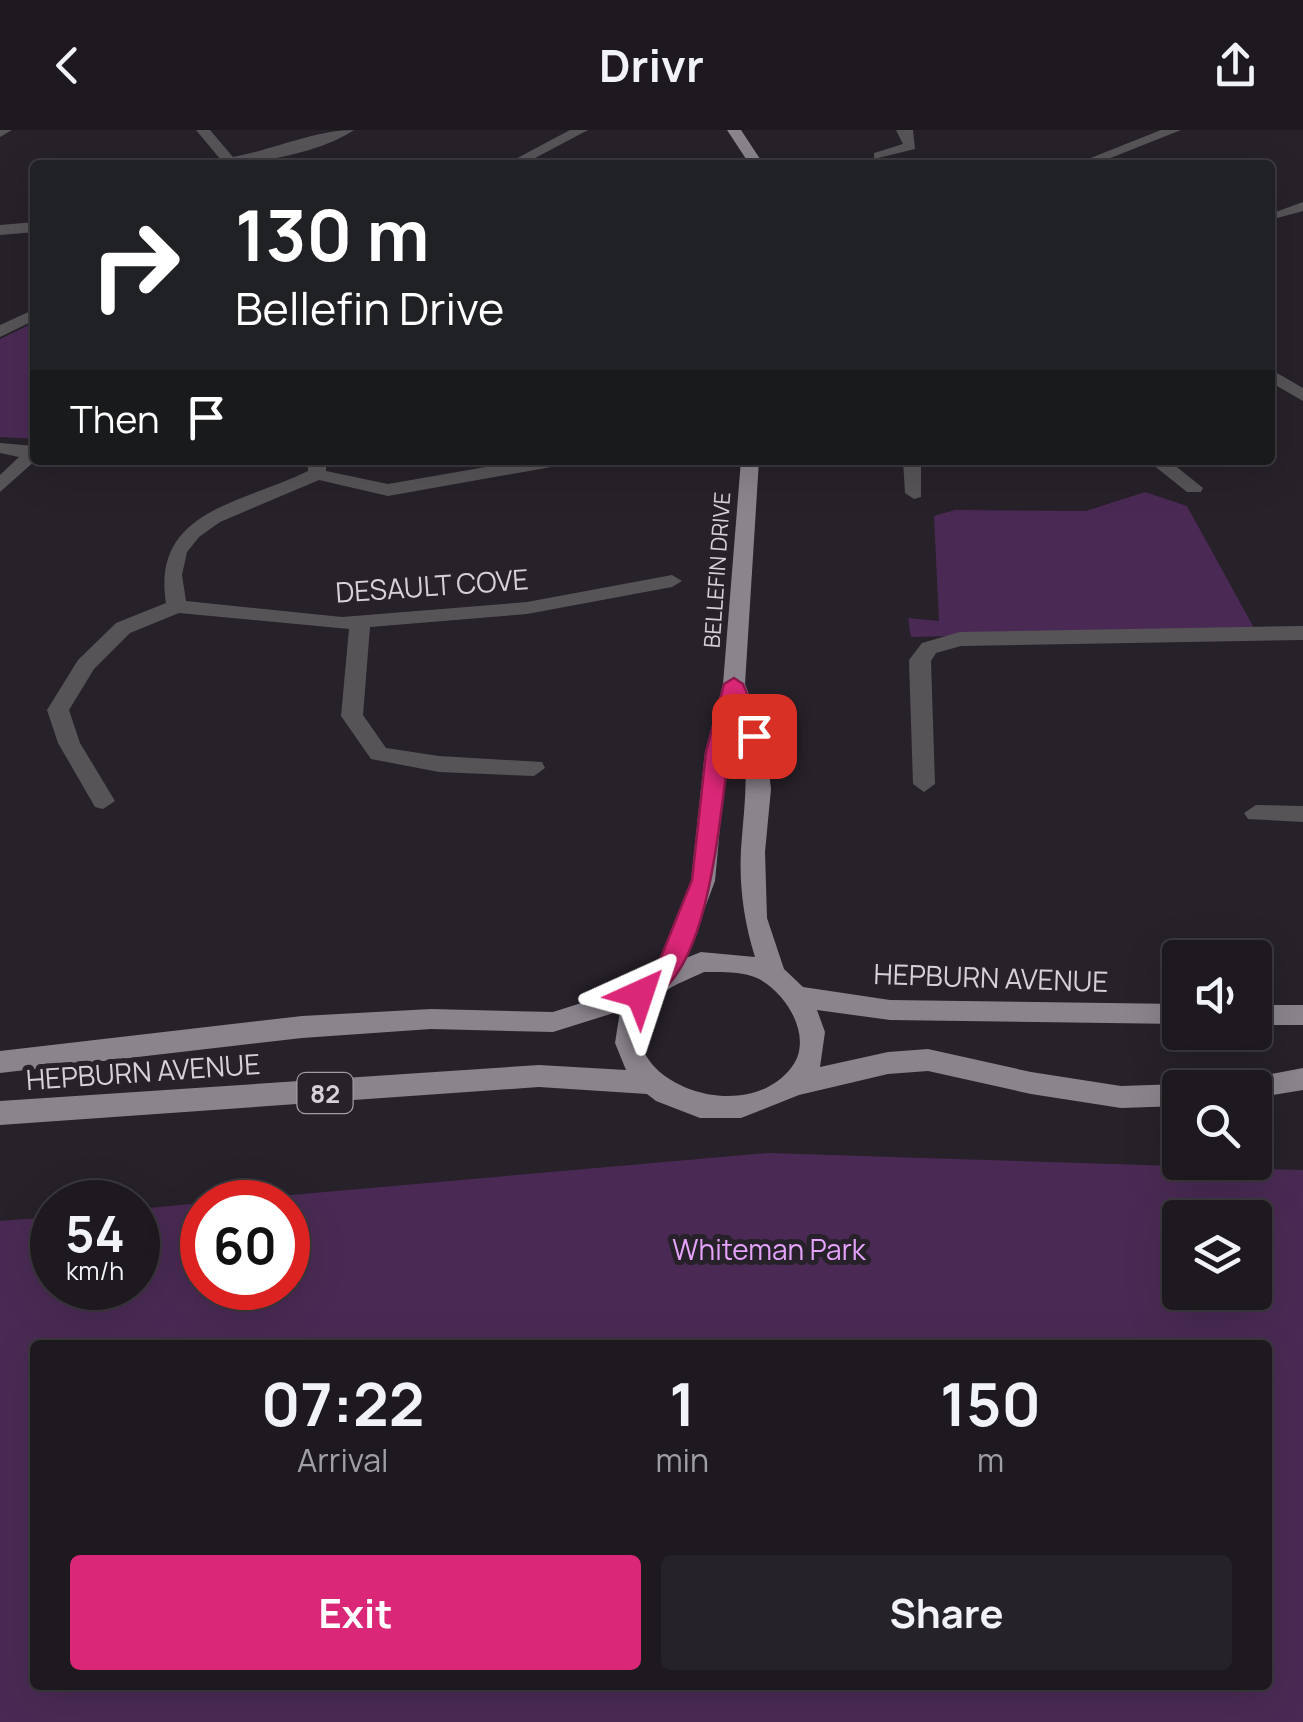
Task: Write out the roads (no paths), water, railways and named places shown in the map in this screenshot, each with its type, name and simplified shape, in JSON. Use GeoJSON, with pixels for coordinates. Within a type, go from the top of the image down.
{"type":"FeatureCollection","features":[{"type":"Feature","properties":{"kind":"main road"},"geometry":{"type":"LineString","coordinates":[[734,130],[754,160]]}},
{"type":"Feature","properties":{"kind":"main road","name":"BELLEFIN DRIVE"},"geometry":{"type":"LineString","coordinates":[[667,973],[703,880],[716,752],[734,684],[750,465]]}},
{"type":"Feature","properties":{"kind":"main road","name":"BELLEFIN DRIVE"},"geometry":{"type":"LineString","coordinates":[[734,684],[754,736],[759,789],[753,852],[755,918],[774,975]]}},
{"type":"Feature","properties":{"kind":"main road"},"geometry":{"type":"LineString","coordinates":[[649,1083],[630,1054],[627,1023],[640,994],[667,973],[701,962],[738,962],[774,975],[800,997],[814,1026],[811,1058],[792,1086]]}},
{"type":"Feature","properties":{"kind":"main road","name":"HEPBURN AVENUE"},"geometry":{"type":"LineString","coordinates":[[0,1062],[302,1027],[431,1018],[553,1022],[640,994]]}},
{"type":"Feature","properties":{"kind":"main road","name":"HEPBURN AVENUE"},"geometry":{"type":"LineString","coordinates":[[800,997],[890,1010],[1162,1014]]}},
{"type":"Feature","properties":{"kind":"main road"},"geometry":{"type":"LineString","coordinates":[[1272,1015],[1303,1015]]}},
{"type":"Feature","properties":{"kind":"main road","name":"82"},"geometry":{"type":"LineString","coordinates":[[649,1083],[681,1103],[720,1111],[760,1104],[792,1086],[888,1064],[928,1060],[1031,1083],[1121,1097],[1162,1096]]}},
{"type":"Feature","properties":{"kind":"main road","name":"HEPBURN AVENUE"},"geometry":{"type":"LineString","coordinates":[[0,1113],[539,1076],[649,1083]]}},
{"type":"Feature","properties":{"kind":"main road"},"geometry":{"type":"LineString","coordinates":[[1272,1084],[1303,1079]]}},
{"type":"Feature","properties":{"kind":"street"},"geometry":{"type":"LineString","coordinates":[[203,130],[220,160]]}},
{"type":"Feature","properties":{"kind":"street"},"geometry":{"type":"LineString","coordinates":[[242,160],[278,153],[348,130]]}},
{"type":"Feature","properties":{"kind":"street"},"geometry":{"type":"LineString","coordinates":[[521,160],[581,130]]}},
{"type":"Feature","properties":{"kind":"street"},"geometry":{"type":"LineString","coordinates":[[879,156],[910,146],[903,130]]}},
{"type":"Feature","properties":{"kind":"street"},"geometry":{"type":"LineString","coordinates":[[1138,130],[1157,138]]}},
{"type":"Feature","properties":{"kind":"street"},"geometry":{"type":"LineString","coordinates":[[1094,160],[1174,130]]}},
{"type":"Feature","properties":{"kind":"street"},"geometry":{"type":"LineString","coordinates":[[1276,217],[1303,206]]}},
{"type":"Feature","properties":{"kind":"street"},"geometry":{"type":"LineString","coordinates":[[0,230],[30,229]]}},
{"type":"Feature","properties":{"kind":"street"},"geometry":{"type":"LineString","coordinates":[[0,332],[30,317]]}},
{"type":"Feature","properties":{"kind":"street"},"geometry":{"type":"LineString","coordinates":[[1275,365],[1303,383]]}},
{"type":"Feature","properties":{"kind":"street"},"geometry":{"type":"LineString","coordinates":[[1275,377],[1303,396]]}},
{"type":"Feature","properties":{"kind":"street"},"geometry":{"type":"LineString","coordinates":[[0,448],[30,452]]}},
{"type":"Feature","properties":{"kind":"street"},"geometry":{"type":"LineString","coordinates":[[0,486],[30,455]]}},
{"type":"Feature","properties":{"kind":"street"},"geometry":{"type":"LineString","coordinates":[[102,802],[69,743],[58,710],[86,665],[123,628],[177,606],[168,580],[175,549],[204,523],[317,467],[388,490],[529,465]]}},
{"type":"Feature","properties":{"kind":"street"},"geometry":{"type":"LineString","coordinates":[[912,465],[914,492]]}},
{"type":"Feature","properties":{"kind":"street"},"geometry":{"type":"LineString","coordinates":[[1163,465],[1194,488]]}},
{"type":"Feature","properties":{"kind":"street","name":"DESAULT COVE"},"geometry":{"type":"LineString","coordinates":[[177,606],[360,622],[527,608],[672,581]]}},
{"type":"Feature","properties":{"kind":"street"},"geometry":{"type":"LineString","coordinates":[[360,622],[352,716],[380,754],[438,764],[534,768]]}},
{"type":"Feature","properties":{"kind":"street"},"geometry":{"type":"LineString","coordinates":[[924,784],[920,660],[929,648],[960,639],[1303,632]]}},
{"type":"Feature","properties":{"kind":"street"},"geometry":{"type":"LineString","coordinates":[[1256,813],[1303,814]]}},
{"type":"Feature","properties":{"kind":"park label","name":"Whiteman Park"},"geometry":{"type":"Point","coordinates":[769,1249]}}]}
